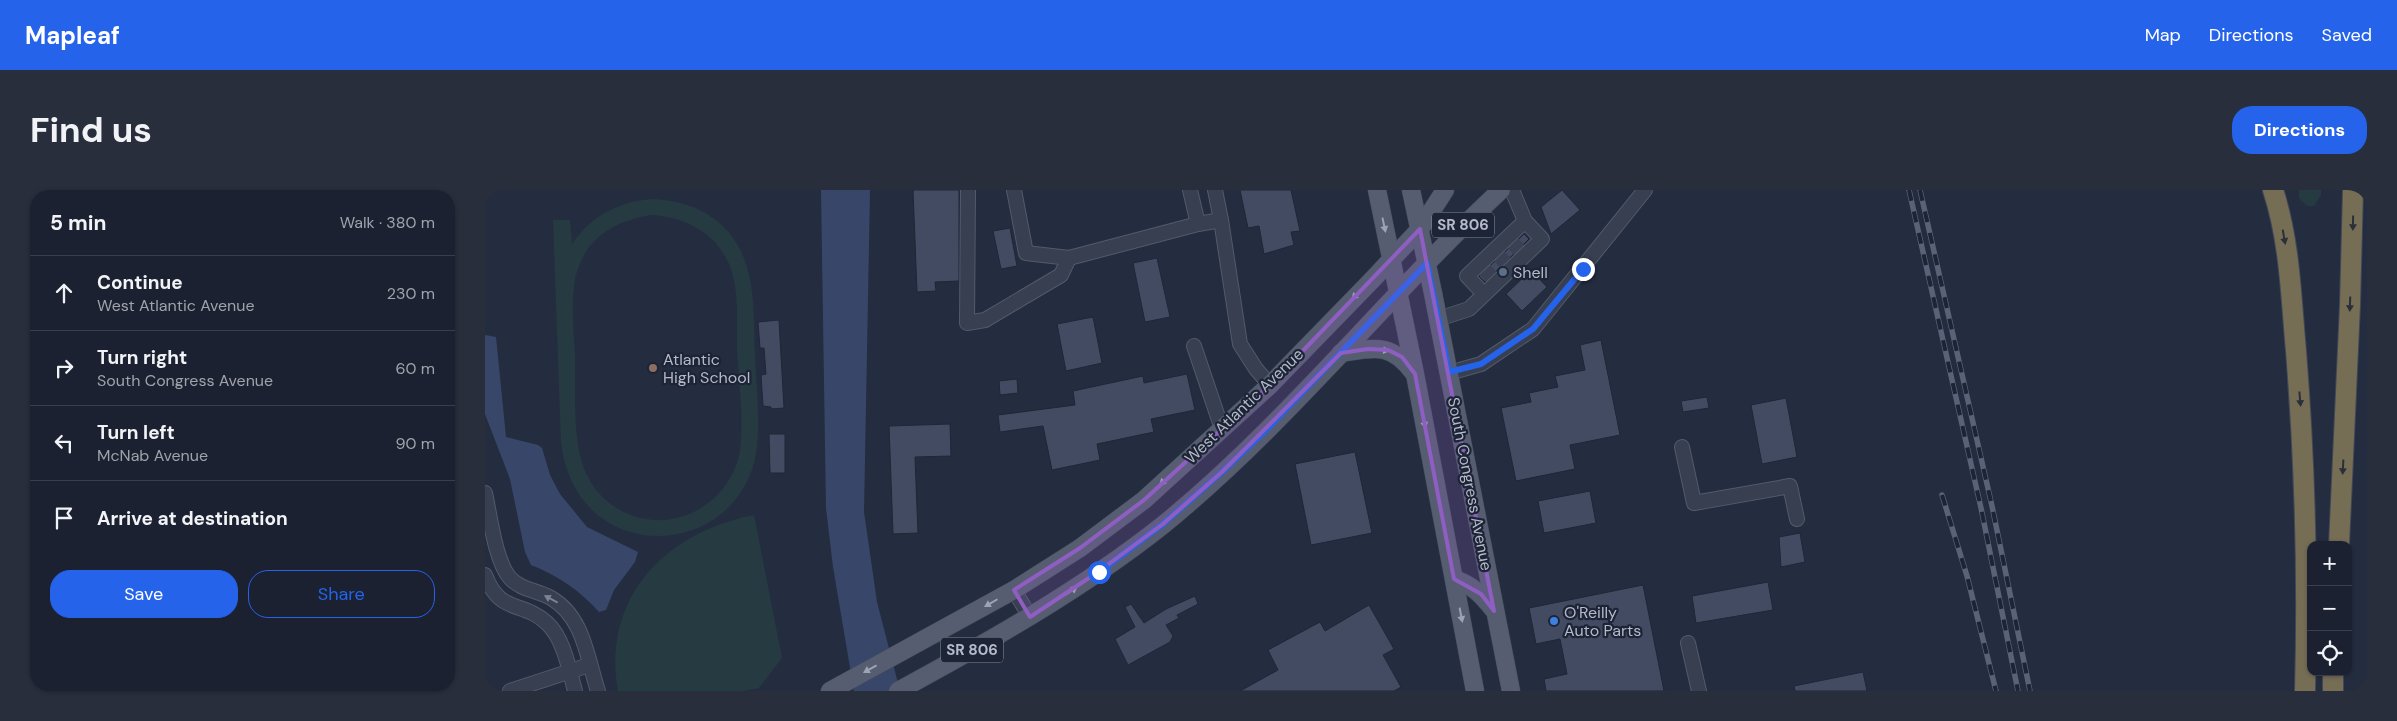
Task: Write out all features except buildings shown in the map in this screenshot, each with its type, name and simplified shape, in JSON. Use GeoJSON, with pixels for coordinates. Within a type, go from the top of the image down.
{"type":"FeatureCollection","features":[{"type":"Feature","properties":{"kind":"highway"},"geometry":{"type":"LineString","coordinates":[[2273,190],[2282,224],[2288,262],[2302,422],[2306,534],[2305,691]]}},
{"type":"Feature","properties":{"kind":"highway"},"geometry":{"type":"LineString","coordinates":[[2339,541],[2350,305],[2353,190]]}},
{"type":"Feature","properties":{"kind":"highway"},"geometry":{"type":"LineString","coordinates":[[2333,676],[2333,691]]}},
{"type":"Feature","properties":{"kind":"main road","name":"South Congress Avenue"},"geometry":{"type":"LineString","coordinates":[[1377,190],[1415,374],[1475,691]]}},
{"type":"Feature","properties":{"kind":"main road","name":"South Congress Avenue"},"geometry":{"type":"LineString","coordinates":[[1411,190],[1449,372],[1511,691]]}},
{"type":"Feature","properties":{"kind":"main road","name":"West Atlantic Avenue"},"geometry":{"type":"LineString","coordinates":[[832,690],[1014,590],[1080,548],[1144,500],[1270,385],[1392,260],[1420,229],[1445,190]]}},
{"type":"Feature","properties":{"kind":"main road","name":"West Atlantic Avenue"},"geometry":{"type":"LineString","coordinates":[[898,691],[1030,617],[1099,572],[1163,524],[1266,430],[1399,294],[1458,230],[1501,190]]}},
{"type":"Feature","properties":{"kind":"main road"},"geometry":{"type":"LineString","coordinates":[[1341,353],[1368,349],[1388,350],[1402,357],[1415,374]]}},
{"type":"Feature","properties":{"kind":"main road"},"geometry":{"type":"LineString","coordinates":[[1453,579],[1467,584],[1481,594],[1495,611]]}},
{"type":"Feature","properties":{"kind":"street"},"geometry":{"type":"LineString","coordinates":[[968,190],[967,323],[985,320],[1061,275],[1069,258]]}},
{"type":"Feature","properties":{"kind":"street"},"geometry":{"type":"LineString","coordinates":[[1014,190],[1026,253],[1069,258],[1221,220]]}},
{"type":"Feature","properties":{"kind":"street"},"geometry":{"type":"LineString","coordinates":[[1191,190],[1199,224]]}},
{"type":"Feature","properties":{"kind":"street"},"geometry":{"type":"LineString","coordinates":[[1215,190],[1240,344],[1256,369],[1270,385]]}},
{"type":"Feature","properties":{"kind":"street"},"geometry":{"type":"LineString","coordinates":[[1438,319],[1469,309],[1495,280],[1542,239],[1525,221],[1512,190]]}},
{"type":"Feature","properties":{"kind":"street"},"geometry":{"type":"LineString","coordinates":[[1449,372],[1481,364],[1533,329],[1645,190]]}},
{"type":"Feature","properties":{"kind":"street"},"geometry":{"type":"LineString","coordinates":[[1484,294],[1467,276],[1482,265],[1525,221]]}},
{"type":"Feature","properties":{"kind":"street"},"geometry":{"type":"LineString","coordinates":[[1194,346],[1222,430]]}},
{"type":"Feature","properties":{"kind":"street"},"geometry":{"type":"LineString","coordinates":[[1682,447],[1693,504],[1790,486],[1797,519]]}},
{"type":"Feature","properties":{"kind":"street"},"geometry":{"type":"LineString","coordinates":[[485,493],[503,569],[520,586],[548,596],[563,605],[574,619],[581,635],[598,691]]}},
{"type":"Feature","properties":{"kind":"street"},"geometry":{"type":"LineString","coordinates":[[485,575],[496,596],[505,603],[533,614],[547,623],[560,643],[575,691]]}},
{"type":"Feature","properties":{"kind":"street"},"geometry":{"type":"LineString","coordinates":[[1014,590],[1030,617]]}},
{"type":"Feature","properties":{"kind":"street"},"geometry":{"type":"LineString","coordinates":[[1688,643],[1699,691]]}},
{"type":"Feature","properties":{"kind":"street"},"geometry":{"type":"LineString","coordinates":[[510,691],[589,665]]}},
{"type":"Feature","properties":{"kind":"highlighted area"},"geometry":{"type":"Polygon","coordinates":[[[1420,229],[1494,611],[1481,594],[1454,579],[1415,374],[1402,357],[1388,350],[1368,349],[1341,353],[1222,472],[1163,524],[1098,572],[1030,617],[1014,590],[1080,548],[1144,500],[1270,385],[1420,229]]]}},
{"type":"Feature","properties":{"kind":"shaded area"},"geometry":{"type":"Polygon","coordinates":[[[2299,190],[2321,190],[2321,195],[2314,206],[2307,206],[2299,198],[2299,190]]]}},
{"type":"Feature","properties":{"kind":"shaded area"},"geometry":{"type":"Polygon","coordinates":[[[651,199],[675,202],[697,209],[717,221],[733,238],[741,251],[750,279],[752,294],[758,429],[756,453],[750,476],[739,495],[724,511],[706,524],[686,532],[664,536],[642,535],[619,528],[607,522],[586,504],[572,482],[563,456],[561,442],[553,220],[570,220],[572,244],[579,234],[606,212],[627,203],[651,199]],[[652,215],[624,222],[608,230],[593,242],[584,254],[578,268],[573,304],[575,418],[579,450],[583,464],[588,477],[601,496],[630,515],[652,520],[678,518],[703,507],[714,498],[731,477],[737,464],[741,438],[737,302],[730,267],[725,256],[711,238],[694,226],[663,216],[652,215]]]}},
{"type":"Feature","properties":{"kind":"shaded area"},"geometry":{"type":"Polygon","coordinates":[[[754,515],[782,658],[759,688],[744,691],[618,691],[615,657],[620,626],[630,598],[647,574],[668,553],[693,536],[722,524],[754,515]]]}},
{"type":"Feature","properties":{"kind":"water"},"geometry":{"type":"Polygon","coordinates":[[[821,190],[870,190],[864,512],[877,602],[900,691],[854,691],[833,567],[826,508],[821,190]]]}},
{"type":"Feature","properties":{"kind":"water"},"geometry":{"type":"Polygon","coordinates":[[[485,335],[496,337],[506,437],[538,445],[542,448],[550,475],[560,494],[587,527],[638,552],[635,562],[614,590],[606,610],[599,612],[568,584],[531,565],[525,552],[510,479],[485,414],[485,335]]]}},
{"type":"Feature","properties":{"kind":"tunnel"},"geometry":{"type":"LineString","coordinates":[[1510,240],[1521,252]]}},
{"type":"Feature","properties":{"kind":"tunnel"},"geometry":{"type":"LineString","coordinates":[[1497,253],[1507,265]]}},
{"type":"Feature","properties":{"kind":"tunnel"},"geometry":{"type":"LineString","coordinates":[[1483,267],[1493,279]]}},
{"type":"Feature","properties":{"kind":"railway"},"geometry":{"type":"LineString","coordinates":[[1909,190],[1981,508],[2018,691]]}},
{"type":"Feature","properties":{"kind":"railway"},"geometry":{"type":"LineString","coordinates":[[1920,190],[1992,506],[2030,691]]}},
{"type":"Feature","properties":{"kind":"railway"},"geometry":{"type":"LineString","coordinates":[[1942,495],[1967,576],[1996,691]]}},
{"type":"Feature","properties":{"kind":"place","name":"Shell"},"geometry":{"type":"Point","coordinates":[1503,272]}},
{"type":"Feature","properties":{"kind":"place","name":"Atlantic High School"},"geometry":{"type":"Point","coordinates":[653,368]}},
{"type":"Feature","properties":{"kind":"place","name":"O'Reilly Auto Parts"},"geometry":{"type":"Point","coordinates":[1554,621]}},
{"type":"Feature","properties":{"kind":"route"},"geometry":{"type":"LineString","coordinates":[[1099,572],[1163,524],[1222,472],[1266,430],[1427,263],[1449,372],[1481,364],[1533,329],[1583,269]]}}]}
